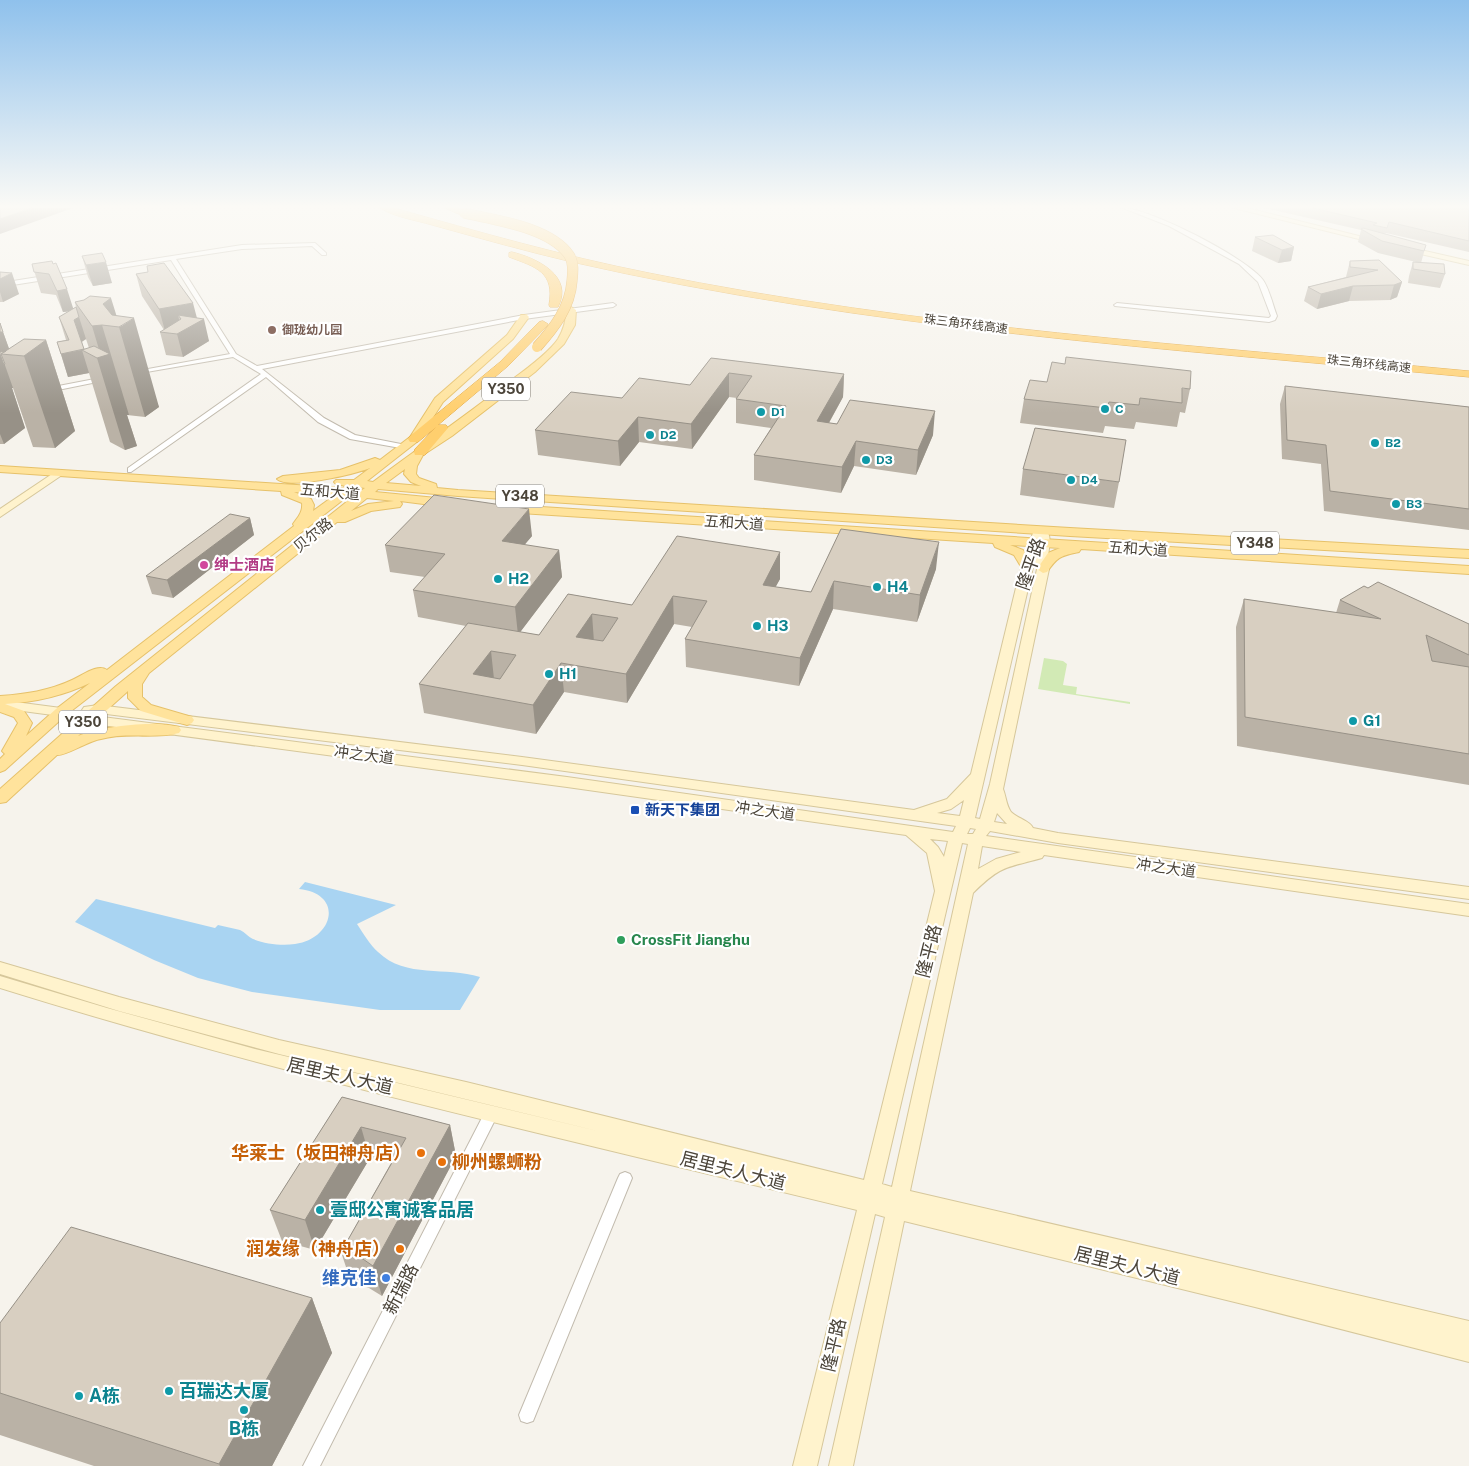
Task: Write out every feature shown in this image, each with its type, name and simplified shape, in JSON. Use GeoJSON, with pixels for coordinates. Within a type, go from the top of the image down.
{"type":"FeatureCollection","features":[{"type":"Feature","properties":{"kind":"highway"},"geometry":{"type":"LineString","coordinates":[[414,439],[504,364],[543,324],[554,305],[558,288],[552,276]]}},
{"type":"Feature","properties":{"kind":"highway"},"geometry":{"type":"LineString","coordinates":[[420,452],[441,429],[550,334],[567,306],[572,276]]}},
{"type":"Feature","properties":{"kind":"highway","name":"珠三角环线高速"},"geometry":{"type":"LineString","coordinates":[[658,276],[838,308],[1021,330],[1469,374]]}},
{"type":"Feature","properties":{"kind":"highway","name":"珠三角环线高速"},"geometry":{"type":"LineString","coordinates":[[686,276],[829,301],[921,314],[1469,368]]}},
{"type":"Feature","properties":{"kind":"main road","name":"贝尔路"},"geometry":{"type":"LineString","coordinates":[[0,766],[61,712],[345,492],[377,486],[530,370],[560,342],[570,325],[571,310]]}},
{"type":"Feature","properties":{"kind":"main road","name":"贝尔路"},"geometry":{"type":"LineString","coordinates":[[0,798],[92,714],[306,541],[403,447],[414,439],[439,400],[510,337],[524,317]]}},
{"type":"Feature","properties":{"kind":"main road"},"geometry":{"type":"LineString","coordinates":[[283,479],[320,478],[354,471],[403,447]]}},
{"type":"Feature","properties":{"kind":"main road"},"geometry":{"type":"LineString","coordinates":[[420,452],[411,466],[410,474],[415,480],[458,492]]}},
{"type":"Feature","properties":{"kind":"main road","name":"五和大道"},"geometry":{"type":"LineString","coordinates":[[0,462],[283,479],[360,489],[440,503],[490,507],[1469,570]]}},
{"type":"Feature","properties":{"kind":"main road","name":"五和大道"},"geometry":{"type":"LineString","coordinates":[[0,469],[345,492]]}},
{"type":"Feature","properties":{"kind":"main road"},"geometry":{"type":"LineString","coordinates":[[0,514],[58,473]]}},
{"type":"Feature","properties":{"kind":"main road","name":"五和大道"},"geometry":{"type":"LineString","coordinates":[[377,486],[1040,530],[1469,554]]}},
{"type":"Feature","properties":{"kind":"main road"},"geometry":{"type":"LineString","coordinates":[[266,487],[292,494],[307,501],[309,506],[306,516],[291,534]]}},
{"type":"Feature","properties":{"kind":"main road"},"geometry":{"type":"LineString","coordinates":[[306,541],[341,519],[368,508],[386,505],[440,503]]}},
{"type":"Feature","properties":{"kind":"main road","name":"隆平路"},"geometry":{"type":"LineString","coordinates":[[841,1466],[976,841],[986,825],[997,784],[1043,569],[1041,565],[1040,530]]}},
{"type":"Feature","properties":{"kind":"main road"},"geometry":{"type":"LineString","coordinates":[[968,538],[995,543],[1014,550],[1022,556],[1027,567]]}},
{"type":"Feature","properties":{"kind":"main road","name":"隆平路"},"geometry":{"type":"LineString","coordinates":[[805,1466],[956,838],[966,823],[980,771],[1027,567],[1040,543]]}},
{"type":"Feature","properties":{"kind":"main road"},"geometry":{"type":"LineString","coordinates":[[1043,569],[1052,556],[1062,551],[1113,547]]}},
{"type":"Feature","properties":{"kind":"main road"},"geometry":{"type":"LineString","coordinates":[[0,700],[48,695],[69,688],[144,648]]}},
{"type":"Feature","properties":{"kind":"main road"},"geometry":{"type":"LineString","coordinates":[[144,671],[135,684],[135,698],[146,708],[187,720]]}},
{"type":"Feature","properties":{"kind":"main road"},"geometry":{"type":"LineString","coordinates":[[0,706],[19,714],[25,723],[22,733],[0,766]]}},
{"type":"Feature","properties":{"kind":"main road","name":"冲之大道"},"geometry":{"type":"LineString","coordinates":[[0,706],[187,720],[522,761],[986,825],[1057,845],[1469,910]]}},
{"type":"Feature","properties":{"kind":"main road","name":"冲之大道"},"geometry":{"type":"LineString","coordinates":[[92,714],[174,730],[549,779],[976,841],[1057,845],[1469,893]]}},
{"type":"Feature","properties":{"kind":"main road"},"geometry":{"type":"LineString","coordinates":[[24,776],[63,748],[102,732],[118,730],[174,730]]}},
{"type":"Feature","properties":{"kind":"main road"},"geometry":{"type":"LineString","coordinates":[[879,811],[915,812],[937,809],[951,804],[964,793],[980,771]]}},
{"type":"Feature","properties":{"kind":"main road"},"geometry":{"type":"LineString","coordinates":[[997,784],[998,806],[1006,816],[1057,845]]}},
{"type":"Feature","properties":{"kind":"main road"},"geometry":{"type":"LineString","coordinates":[[878,827],[909,834],[925,842],[936,853],[942,894]]}},
{"type":"Feature","properties":{"kind":"main road"},"geometry":{"type":"LineString","coordinates":[[965,891],[982,874],[1006,860],[1057,845]]}},
{"type":"Feature","properties":{"kind":"main road","name":"居里夫人大道"},"geometry":{"type":"LineString","coordinates":[[0,968],[118,1004],[279,1047],[466,1090],[870,1197],[1469,1351]]}},
{"type":"Feature","properties":{"kind":"main road","name":"居里夫人大道"},"geometry":{"type":"LineString","coordinates":[[0,982],[107,1015],[255,1056],[492,1112],[870,1197]]}},
{"type":"Feature","properties":{"kind":"main road","name":"居里夫人大道"},"geometry":{"type":"LineString","coordinates":[[898,1204],[1469,1331]]}},
{"type":"Feature","properties":{"kind":"street"},"geometry":{"type":"LineString","coordinates":[[0,285],[55,276]]}},
{"type":"Feature","properties":{"kind":"street"},"geometry":{"type":"LineString","coordinates":[[185,276],[234,355],[266,374],[321,420],[353,436],[403,447]]}},
{"type":"Feature","properties":{"kind":"street"},"geometry":{"type":"LineString","coordinates":[[1117,305],[1270,320],[1274,316],[1261,281],[1256,276]]}},
{"type":"Feature","properties":{"kind":"street"},"geometry":{"type":"LineString","coordinates":[[255,368],[524,317],[613,305]]}},
{"type":"Feature","properties":{"kind":"street"},"geometry":{"type":"LineString","coordinates":[[127,375],[234,355]]}},
{"type":"Feature","properties":{"kind":"street"},"geometry":{"type":"LineString","coordinates":[[131,470],[266,374]]}},
{"type":"Feature","properties":{"kind":"street"},"geometry":{"type":"LineString","coordinates":[[39,391],[117,377]]}},
{"type":"Feature","properties":{"kind":"street","name":"新瑞路"},"geometry":{"type":"LineString","coordinates":[[311,1466],[492,1112]]}},
{"type":"Feature","properties":{"kind":"street"},"geometry":{"type":"LineString","coordinates":[[527,1415],[625,1178]]}},
{"type":"Feature","properties":{"kind":"green space"},"geometry":{"type":"Polygon","coordinates":[[[1044,658],[1063,661],[1067,664],[1063,685],[1077,687],[1076,694],[1130,702],[1130,704],[1038,689],[1044,658]]]}},
{"type":"Feature","properties":{"kind":"water"},"geometry":{"type":"Polygon","coordinates":[[[305,882],[396,905],[357,924],[378,952],[401,966],[480,977],[460,1010],[380,1010],[252,992],[198,978],[154,960],[75,922],[96,899],[215,928],[218,925],[237,929],[251,938],[263,942],[279,945],[295,944],[308,940],[318,934],[325,926],[328,916],[328,907],[323,899],[314,893],[299,889],[305,882]]]}},
{"type":"Feature","properties":{"kind":"building"},"geometry":{"type":"Polygon","coordinates":[[[50,276],[62,276],[67,289],[57,291],[50,276]]]}},
{"type":"Feature","properties":{"kind":"building"},"geometry":{"type":"Polygon","coordinates":[[[138,276],[174,276],[193,303],[159,309],[138,276]]]}},
{"type":"Feature","properties":{"kind":"building"},"geometry":{"type":"Polygon","coordinates":[[[1352,276],[1396,276],[1402,282],[1394,285],[1353,286],[1321,294],[1308,287],[1352,276]]]}},
{"type":"Feature","properties":{"kind":"building"},"geometry":{"type":"Polygon","coordinates":[[[90,296],[111,298],[103,304],[112,315],[134,318],[119,327],[92,326],[75,302],[90,296]]]}},
{"type":"Feature","properties":{"kind":"building"},"geometry":{"type":"Polygon","coordinates":[[[76,307],[79,317],[74,320],[84,349],[61,354],[57,342],[69,340],[59,317],[76,307]]]}},
{"type":"Feature","properties":{"kind":"building"},"geometry":{"type":"Polygon","coordinates":[[[178,315],[204,319],[177,334],[160,332],[181,319],[178,315]]]}},
{"type":"Feature","properties":{"kind":"building"},"geometry":{"type":"Polygon","coordinates":[[[24,339],[46,340],[24,356],[1,354],[24,339]]]}},
{"type":"Feature","properties":{"kind":"building"},"geometry":{"type":"Polygon","coordinates":[[[94,346],[110,354],[97,358],[82,350],[94,346]]]}},
{"type":"Feature","properties":{"kind":"building"},"geometry":{"type":"Polygon","coordinates":[[[6,351],[1,354],[4,365],[0,352],[6,351]]]}},
{"type":"Feature","properties":{"kind":"building"},"geometry":{"type":"Polygon","coordinates":[[[1066,357],[1191,371],[1190,389],[1182,388],[1182,403],[1140,398],[1139,405],[1109,402],[1107,408],[1024,399],[1030,380],[1047,382],[1052,362],[1065,364],[1066,357]]]}},
{"type":"Feature","properties":{"kind":"building"},"geometry":{"type":"Polygon","coordinates":[[[711,358],[844,374],[817,421],[837,424],[850,400],[935,411],[918,450],[856,441],[842,467],[754,455],[786,406],[736,399],[752,376],[729,373],[691,424],[638,417],[618,441],[535,430],[571,392],[622,398],[639,378],[690,385],[711,358]]]}},
{"type":"Feature","properties":{"kind":"building"},"geometry":{"type":"Polygon","coordinates":[[[1285,386],[1469,407],[1469,509],[1330,491],[1326,445],[1287,440],[1285,386]]]}},
{"type":"Feature","properties":{"kind":"building"},"geometry":{"type":"Polygon","coordinates":[[[1035,428],[1126,440],[1119,482],[1023,469],[1035,428]]]}},
{"type":"Feature","properties":{"kind":"building"},"geometry":{"type":"Polygon","coordinates":[[[434,495],[529,509],[502,541],[559,550],[515,607],[413,590],[445,554],[385,545],[434,495]]]}},
{"type":"Feature","properties":{"kind":"building"},"geometry":{"type":"Polygon","coordinates":[[[230,514],[250,518],[167,580],[146,576],[230,514]]]}},
{"type":"Feature","properties":{"kind":"building"},"geometry":{"type":"Polygon","coordinates":[[[841,529],[939,542],[920,595],[834,581],[800,658],[685,639],[707,601],[673,596],[626,674],[561,663],[533,705],[419,684],[468,623],[539,635],[568,594],[632,605],[677,536],[780,552],[763,585],[811,592],[841,529]],[[592,614],[576,637],[603,641],[618,618],[592,614]],[[491,651],[473,674],[500,679],[516,655],[491,651]]]}},
{"type":"Feature","properties":{"kind":"building","name":"G1"},"geometry":{"type":"Polygon","coordinates":[[[1378,582],[1469,624],[1469,655],[1426,635],[1432,661],[1469,667],[1469,754],[1245,717],[1244,599],[1381,619],[1340,600],[1364,586],[1368,588],[1378,582]]]}},
{"type":"Feature","properties":{"kind":"building"},"geometry":{"type":"Polygon","coordinates":[[[342,1097],[450,1125],[373,1266],[360,1257],[341,1252],[406,1138],[361,1127],[305,1220],[270,1210],[342,1097]]]}},
{"type":"Feature","properties":{"kind":"building"},"geometry":{"type":"Polygon","coordinates":[[[71,1227],[312,1298],[219,1464],[0,1393],[0,1323],[71,1227]]]}},
{"type":"Feature","properties":{"kind":"place","name":"御珑幼儿园"},"geometry":{"type":"Point","coordinates":[272,330]}},
{"type":"Feature","properties":{"kind":"place","name":"C"},"geometry":{"type":"Point","coordinates":[1105,409]}},
{"type":"Feature","properties":{"kind":"place","name":"D1"},"geometry":{"type":"Point","coordinates":[761,412]}},
{"type":"Feature","properties":{"kind":"place","name":"D2"},"geometry":{"type":"Point","coordinates":[650,435]}},
{"type":"Feature","properties":{"kind":"place","name":"B2"},"geometry":{"type":"Point","coordinates":[1375,443]}},
{"type":"Feature","properties":{"kind":"place","name":"D3"},"geometry":{"type":"Point","coordinates":[866,460]}},
{"type":"Feature","properties":{"kind":"place","name":"D4"},"geometry":{"type":"Point","coordinates":[1071,480]}},
{"type":"Feature","properties":{"kind":"place","name":"B3"},"geometry":{"type":"Point","coordinates":[1396,504]}},
{"type":"Feature","properties":{"kind":"place","name":"绅士酒店"},"geometry":{"type":"Point","coordinates":[204,565]}},
{"type":"Feature","properties":{"kind":"place","name":"H2"},"geometry":{"type":"Point","coordinates":[498,579]}},
{"type":"Feature","properties":{"kind":"place","name":"H4"},"geometry":{"type":"Point","coordinates":[877,587]}},
{"type":"Feature","properties":{"kind":"place","name":"H3"},"geometry":{"type":"Point","coordinates":[757,626]}},
{"type":"Feature","properties":{"kind":"place","name":"H1"},"geometry":{"type":"Point","coordinates":[549,674]}},
{"type":"Feature","properties":{"kind":"place","name":"G1"},"geometry":{"type":"Point","coordinates":[1353,721]}},
{"type":"Feature","properties":{"kind":"place","name":"新天下集团"},"geometry":{"type":"Point","coordinates":[635,810]}},
{"type":"Feature","properties":{"kind":"place","name":"CrossFit Jianghu"},"geometry":{"type":"Point","coordinates":[621,940]}},
{"type":"Feature","properties":{"kind":"place","name":"华莱士（坂田神舟店）"},"geometry":{"type":"Point","coordinates":[421,1153]}},
{"type":"Feature","properties":{"kind":"place","name":"柳州螺蛳粉"},"geometry":{"type":"Point","coordinates":[442,1162]}},
{"type":"Feature","properties":{"kind":"place","name":"壹邸公寓诚客品居"},"geometry":{"type":"Point","coordinates":[320,1210]}},
{"type":"Feature","properties":{"kind":"place","name":"润发缘（神舟店）"},"geometry":{"type":"Point","coordinates":[400,1249]}},
{"type":"Feature","properties":{"kind":"place","name":"维克佳"},"geometry":{"type":"Point","coordinates":[386,1278]}},
{"type":"Feature","properties":{"kind":"place","name":"百瑞达大厦"},"geometry":{"type":"Point","coordinates":[169,1391]}},
{"type":"Feature","properties":{"kind":"place","name":"A栋"},"geometry":{"type":"Point","coordinates":[79,1396]}},
{"type":"Feature","properties":{"kind":"place","name":"B栋"},"geometry":{"type":"Point","coordinates":[244,1410]}}]}
